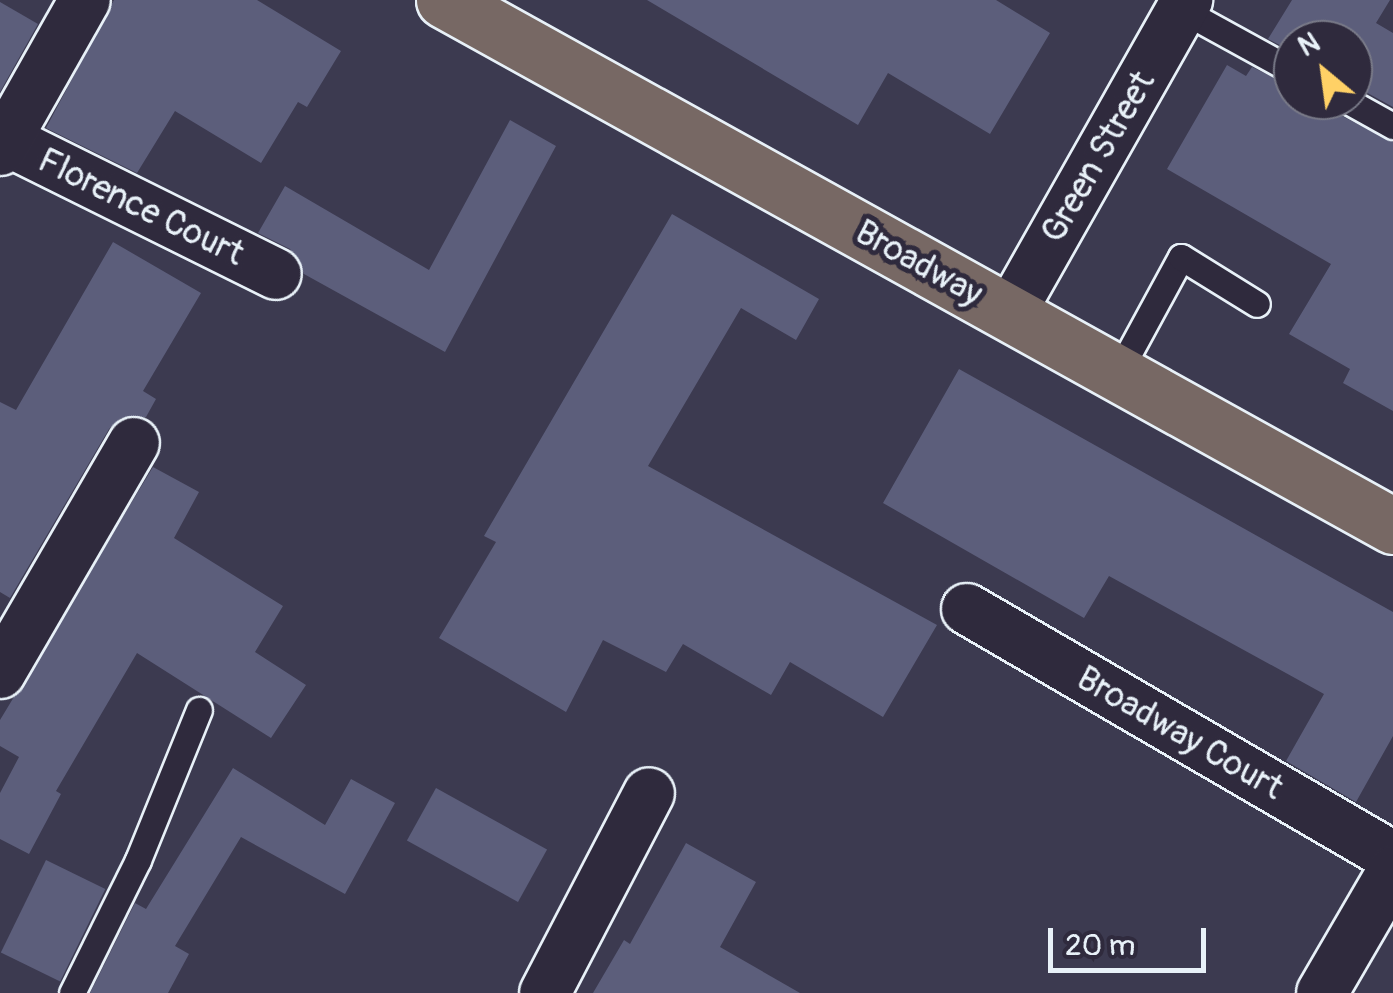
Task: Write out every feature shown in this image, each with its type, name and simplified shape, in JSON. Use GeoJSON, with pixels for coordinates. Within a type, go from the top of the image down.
{"type":"FeatureCollection","features":[{"type":"Feature","properties":{"kind":"main road","name":"Broadway"},"geometry":{"type":"LineString","coordinates":[[480,8],[1010,313],[1393,526]]}},
{"type":"Feature","properties":{"kind":"street"},"geometry":{"type":"LineString","coordinates":[[3,145],[85,0]]}},
{"type":"Feature","properties":{"kind":"street","name":"Green Street"},"geometry":{"type":"LineString","coordinates":[[1010,313],[1178,3]]}},
{"type":"Feature","properties":{"kind":"street","name":"Florence Court"},"geometry":{"type":"LineString","coordinates":[[3,145],[276,274]]}},
{"type":"Feature","properties":{"kind":"street"},"geometry":{"type":"LineString","coordinates":[[0,673],[134,443]]}},
{"type":"Feature","properties":{"kind":"street","name":"Broadway Court"},"geometry":{"type":"LineString","coordinates":[[966,609],[1393,857]]}},
{"type":"Feature","properties":{"kind":"street"},"geometry":{"type":"LineString","coordinates":[[545,993],[649,793]]}},
{"type":"Feature","properties":{"kind":"street"},"geometry":{"type":"LineString","coordinates":[[1322,993],[1393,871]]}},
{"type":"Feature","properties":{"kind":"lane"},"geometry":{"type":"LineString","coordinates":[[1178,3],[1273,59]]}},
{"type":"Feature","properties":{"kind":"lane"},"geometry":{"type":"LineString","coordinates":[[1118,373],[1181,257],[1257,304]]}},
{"type":"Feature","properties":{"kind":"lane"},"geometry":{"type":"LineString","coordinates":[[72,993],[138,860],[200,710]]}},
{"type":"Feature","properties":{"kind":"building"},"geometry":{"type":"Polygon","coordinates":[[[114,0],[257,0],[341,51],[307,107],[298,102],[261,163],[175,111],[137,173],[46,128],[114,0]]]}},
{"type":"Feature","properties":{"kind":"building"},"geometry":{"type":"Polygon","coordinates":[[[647,0],[996,0],[1050,33],[990,134],[888,73],[858,125],[647,0]]]}},
{"type":"Feature","properties":{"kind":"building"},"geometry":{"type":"Polygon","coordinates":[[[1292,0],[1390,0],[1376,23],[1393,33],[1393,107],[1373,96],[1373,20],[1280,20],[1292,0]]]}},
{"type":"Feature","properties":{"kind":"building"},"geometry":{"type":"Polygon","coordinates":[[[0,2],[38,24],[0,92],[0,2]]]}},
{"type":"Feature","properties":{"kind":"building"},"geometry":{"type":"Polygon","coordinates":[[[1227,65],[1246,76],[1252,67],[1273,77],[1273,120],[1350,120],[1393,142],[1393,411],[1343,383],[1350,369],[1289,334],[1331,264],[1167,169],[1227,65]]]}},
{"type":"Feature","properties":{"kind":"building"},"geometry":{"type":"Polygon","coordinates":[[[510,120],[556,146],[445,352],[304,274],[290,249],[258,233],[285,186],[429,270],[510,120]]]}},
{"type":"Feature","properties":{"kind":"building"},"geometry":{"type":"Polygon","coordinates":[[[672,214],[819,299],[796,340],[741,308],[648,466],[937,625],[883,717],[790,662],[771,695],[683,644],[666,672],[603,640],[566,712],[439,638],[496,542],[484,536],[672,214]]]}},
{"type":"Feature","properties":{"kind":"building"},"geometry":{"type":"Polygon","coordinates":[[[113,242],[201,293],[143,391],[156,399],[146,417],[121,418],[109,429],[10,598],[0,592],[0,402],[16,410],[113,242]]]}},
{"type":"Feature","properties":{"kind":"building"},"geometry":{"type":"Polygon","coordinates":[[[959,369],[1393,612],[1393,736],[1356,802],[1286,761],[1324,694],[1109,576],[1084,618],[883,503],[959,369]]]}},
{"type":"Feature","properties":{"kind":"building"},"geometry":{"type":"Polygon","coordinates":[[[153,467],[199,492],[174,538],[283,606],[255,652],[306,685],[271,738],[137,653],[56,791],[61,794],[29,854],[0,839],[0,793],[19,757],[0,746],[0,720],[153,467]]]}},
{"type":"Feature","properties":{"kind":"building"},"geometry":{"type":"Polygon","coordinates":[[[233,768],[325,825],[351,779],[395,803],[345,894],[241,837],[175,946],[189,954],[168,993],[90,993],[135,903],[146,909],[233,768]]]}},
{"type":"Feature","properties":{"kind":"building"},"geometry":{"type":"Polygon","coordinates":[[[436,788],[547,850],[518,902],[407,840],[436,788]]]}},
{"type":"Feature","properties":{"kind":"building"},"geometry":{"type":"Polygon","coordinates":[[[686,843],[756,882],[720,947],[800,993],[593,993],[624,940],[630,944],[686,843]]]}},
{"type":"Feature","properties":{"kind":"building"},"geometry":{"type":"Polygon","coordinates":[[[46,860],[105,889],[60,982],[1,953],[46,860]]]}}]}
